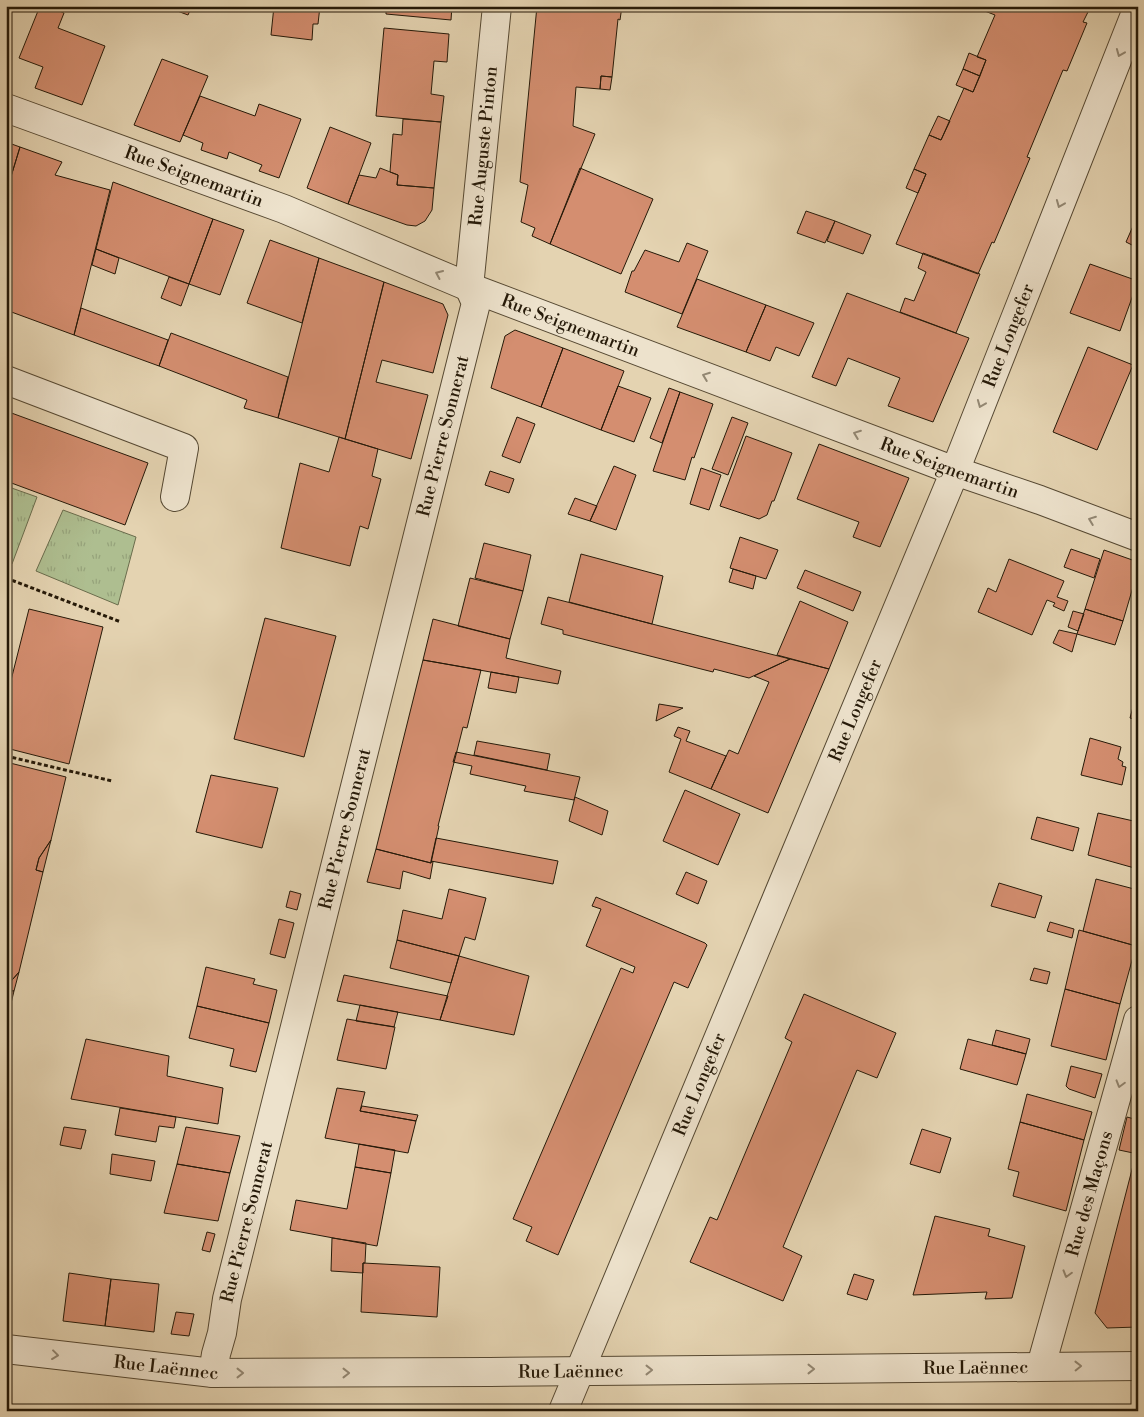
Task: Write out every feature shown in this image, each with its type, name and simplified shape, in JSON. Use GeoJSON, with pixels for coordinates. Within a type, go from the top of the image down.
{"type":"FeatureCollection","features":[{"type":"Feature","properties":{"kind":"street","name":"Rue Auguste Pinton"},"geometry":{"type":"LineString","coordinates":[[469,287],[497,6]]}},
{"type":"Feature","properties":{"kind":"street","name":"Rue Longefer"},"geometry":{"type":"LineString","coordinates":[[563,1411],[955,471],[1138,7]]}},
{"type":"Feature","properties":{"kind":"street","name":"Rue Seignemartin"},"geometry":{"type":"LineString","coordinates":[[6,108],[284,209],[469,287],[955,471],[1040,500],[1138,537]]}},
{"type":"Feature","properties":{"kind":"street","name":"Rue Pierre Sonnerat"},"geometry":{"type":"LineString","coordinates":[[213,1373],[227,1299],[476,303],[469,287]]}},
{"type":"Feature","properties":{"kind":"street"},"geometry":{"type":"LineString","coordinates":[[6,380],[184,448],[175,497]]}},
{"type":"Feature","properties":{"kind":"street","name":"Rue des Maçons"},"geometry":{"type":"LineString","coordinates":[[1041,1366],[1138,1020]]}},
{"type":"Feature","properties":{"kind":"street","name":"Rue Laënnec"},"geometry":{"type":"LineString","coordinates":[[6,1349],[213,1373],[1138,1366]]}},
{"type":"Feature","properties":{"kind":"path"},"geometry":{"type":"LineString","coordinates":[[6,578],[121,622]]}},
{"type":"Feature","properties":{"kind":"path"},"geometry":{"type":"LineString","coordinates":[[6,756],[112,781]]}},
{"type":"Feature","properties":{"kind":"green space"},"geometry":{"type":"Polygon","coordinates":[[[6,486],[37,497],[12,564],[6,562],[6,486]]]}},
{"type":"Feature","properties":{"kind":"green space"},"geometry":{"type":"Polygon","coordinates":[[[63,510],[136,537],[118,605],[36,571],[63,510]]]}},
{"type":"Feature","properties":{"kind":"building"},"geometry":{"type":"Polygon","coordinates":[[[40,6],[47,6],[64,13],[58,28],[105,46],[82,105],[35,88],[43,67],[19,58],[40,6]]]}},
{"type":"Feature","properties":{"kind":"building"},"geometry":{"type":"Polygon","coordinates":[[[164,6],[192,6],[188,15],[164,6]]]}},
{"type":"Feature","properties":{"kind":"building"},"geometry":{"type":"Polygon","coordinates":[[[274,6],[320,6],[318,24],[313,24],[312,40],[271,35],[274,6]]]}},
{"type":"Feature","properties":{"kind":"building"},"geometry":{"type":"Polygon","coordinates":[[[386,6],[452,6],[451,20],[386,14],[386,6]]]}},
{"type":"Feature","properties":{"kind":"building"},"geometry":{"type":"Polygon","coordinates":[[[537,6],[622,6],[620,20],[618,19],[612,77],[601,76],[600,89],[576,87],[573,126],[595,134],[550,244],[532,236],[535,228],[521,222],[528,185],[520,182],[537,6]]]}},
{"type":"Feature","properties":{"kind":"building"},"geometry":{"type":"Polygon","coordinates":[[[972,6],[1091,6],[1083,22],[1087,23],[1067,71],[1063,70],[1027,157],[1030,158],[994,243],[992,242],[978,274],[896,244],[926,174],[914,169],[929,135],[941,140],[964,88],[973,92],[986,60],[977,57],[995,15],[972,6]]]}},
{"type":"Feature","properties":{"kind":"building"},"geometry":{"type":"Polygon","coordinates":[[[384,28],[449,34],[447,62],[434,61],[431,94],[444,96],[441,122],[376,116],[384,28]]]}},
{"type":"Feature","properties":{"kind":"building"},"geometry":{"type":"Polygon","coordinates":[[[969,53],[986,60],[980,76],[963,69],[969,53]]]}},
{"type":"Feature","properties":{"kind":"building"},"geometry":{"type":"Polygon","coordinates":[[[162,59],[208,76],[180,142],[134,125],[162,59]]]}},
{"type":"Feature","properties":{"kind":"building"},"geometry":{"type":"Polygon","coordinates":[[[963,69],[980,76],[973,92],[956,85],[963,69]]]}},
{"type":"Feature","properties":{"kind":"building"},"geometry":{"type":"Polygon","coordinates":[[[601,76],[612,77],[610,90],[600,89],[601,76]]]}},
{"type":"Feature","properties":{"kind":"building"},"geometry":{"type":"Polygon","coordinates":[[[200,96],[255,116],[259,104],[301,119],[279,178],[259,171],[262,165],[229,152],[227,159],[201,150],[203,143],[183,135],[200,96]]]}},
{"type":"Feature","properties":{"kind":"building"},"geometry":{"type":"Polygon","coordinates":[[[938,116],[950,121],[941,140],[929,135],[938,116]]]}},
{"type":"Feature","properties":{"kind":"building"},"geometry":{"type":"Polygon","coordinates":[[[403,119],[441,122],[434,188],[397,185],[398,175],[390,172],[393,134],[402,135],[403,119]]]}},
{"type":"Feature","properties":{"kind":"building"},"geometry":{"type":"Polygon","coordinates":[[[330,127],[371,143],[348,204],[307,188],[330,127]]]}},
{"type":"Feature","properties":{"kind":"building"},"geometry":{"type":"Polygon","coordinates":[[[6,142],[20,147],[6,193],[6,142]]]}},
{"type":"Feature","properties":{"kind":"building"},"geometry":{"type":"Polygon","coordinates":[[[20,147],[62,162],[55,175],[110,190],[74,335],[6,310],[6,193],[20,147]]]}},
{"type":"Feature","properties":{"kind":"building"},"geometry":{"type":"Polygon","coordinates":[[[380,168],[398,175],[397,185],[434,188],[432,210],[425,221],[416,226],[407,225],[348,204],[359,175],[376,178],[380,168]]]}},
{"type":"Feature","properties":{"kind":"building"},"geometry":{"type":"Polygon","coordinates":[[[580,168],[653,199],[621,274],[550,244],[580,168]]]}},
{"type":"Feature","properties":{"kind":"building"},"geometry":{"type":"Polygon","coordinates":[[[914,169],[926,174],[918,193],[906,188],[914,169]]]}},
{"type":"Feature","properties":{"kind":"building"},"geometry":{"type":"Polygon","coordinates":[[[113,182],[213,219],[189,284],[96,249],[113,182]]]}},
{"type":"Feature","properties":{"kind":"building"},"geometry":{"type":"Polygon","coordinates":[[[806,211],[835,221],[825,243],[797,233],[806,211]]]}},
{"type":"Feature","properties":{"kind":"building"},"geometry":{"type":"Polygon","coordinates":[[[1138,217],[1138,248],[1126,242],[1138,217]]]}},
{"type":"Feature","properties":{"kind":"building"},"geometry":{"type":"Polygon","coordinates":[[[213,219],[244,230],[220,295],[189,284],[213,219]]]}},
{"type":"Feature","properties":{"kind":"building"},"geometry":{"type":"Polygon","coordinates":[[[835,221],[871,235],[863,254],[827,241],[835,221]]]}},
{"type":"Feature","properties":{"kind":"building"},"geometry":{"type":"Polygon","coordinates":[[[270,240],[319,258],[302,323],[247,303],[270,240]]]}},
{"type":"Feature","properties":{"kind":"building"},"geometry":{"type":"Polygon","coordinates":[[[687,243],[708,251],[682,314],[625,292],[632,271],[634,271],[645,250],[679,262],[687,243]]]}},
{"type":"Feature","properties":{"kind":"building"},"geometry":{"type":"Polygon","coordinates":[[[96,249],[119,258],[115,274],[92,265],[96,249]]]}},
{"type":"Feature","properties":{"kind":"building"},"geometry":{"type":"Polygon","coordinates":[[[923,253],[980,274],[956,333],[900,312],[905,298],[914,301],[926,272],[918,268],[923,253]]]}},
{"type":"Feature","properties":{"kind":"building"},"geometry":{"type":"Polygon","coordinates":[[[319,258],[384,282],[345,439],[278,418],[319,258]]]}},
{"type":"Feature","properties":{"kind":"building"},"geometry":{"type":"Polygon","coordinates":[[[1090,264],[1138,281],[1120,331],[1070,313],[1090,264]]]}},
{"type":"Feature","properties":{"kind":"building"},"geometry":{"type":"Polygon","coordinates":[[[169,277],[189,284],[181,306],[161,298],[169,277]]]}},
{"type":"Feature","properties":{"kind":"building"},"geometry":{"type":"Polygon","coordinates":[[[697,279],[766,305],[746,352],[677,327],[697,279]]]}},
{"type":"Feature","properties":{"kind":"building"},"geometry":{"type":"Polygon","coordinates":[[[384,282],[443,304],[448,315],[433,373],[382,360],[376,382],[428,395],[411,459],[345,439],[384,282]]]}},
{"type":"Feature","properties":{"kind":"building"},"geometry":{"type":"Polygon","coordinates":[[[847,293],[969,338],[933,422],[888,406],[900,378],[848,358],[836,386],[812,377],[847,293]]]}},
{"type":"Feature","properties":{"kind":"building"},"geometry":{"type":"Polygon","coordinates":[[[766,305],[814,323],[799,356],[776,347],[770,361],[746,352],[766,305]]]}},
{"type":"Feature","properties":{"kind":"building"},"geometry":{"type":"Polygon","coordinates":[[[81,308],[168,340],[159,366],[74,335],[81,308]]]}},
{"type":"Feature","properties":{"kind":"building"},"geometry":{"type":"Polygon","coordinates":[[[515,330],[563,348],[541,407],[491,388],[505,336],[515,330]]]}},
{"type":"Feature","properties":{"kind":"building"},"geometry":{"type":"Polygon","coordinates":[[[171,333],[288,377],[278,418],[244,408],[247,400],[159,366],[171,333]]]}},
{"type":"Feature","properties":{"kind":"building"},"geometry":{"type":"Polygon","coordinates":[[[1088,347],[1133,365],[1097,450],[1053,432],[1088,347]]]}},
{"type":"Feature","properties":{"kind":"building"},"geometry":{"type":"Polygon","coordinates":[[[563,348],[624,371],[601,430],[541,407],[563,348]]]}},
{"type":"Feature","properties":{"kind":"building"},"geometry":{"type":"Polygon","coordinates":[[[618,386],[651,398],[634,442],[601,430],[618,386]]]}},
{"type":"Feature","properties":{"kind":"building"},"geometry":{"type":"Polygon","coordinates":[[[669,388],[680,392],[662,443],[650,438],[669,388]]]}},
{"type":"Feature","properties":{"kind":"building"},"geometry":{"type":"Polygon","coordinates":[[[680,392],[713,404],[685,480],[653,471],[680,392]]]}},
{"type":"Feature","properties":{"kind":"building"},"geometry":{"type":"Polygon","coordinates":[[[6,411],[148,463],[125,525],[6,481],[6,411]]]}},
{"type":"Feature","properties":{"kind":"building"},"geometry":{"type":"Polygon","coordinates":[[[517,417],[535,424],[520,463],[502,456],[517,417]]]}},
{"type":"Feature","properties":{"kind":"building"},"geometry":{"type":"Polygon","coordinates":[[[732,417],[748,423],[728,475],[712,469],[732,417]]]}},
{"type":"Feature","properties":{"kind":"building"},"geometry":{"type":"Polygon","coordinates":[[[746,436],[792,453],[767,515],[759,519],[720,506],[746,436]]]}},
{"type":"Feature","properties":{"kind":"building"},"geometry":{"type":"Polygon","coordinates":[[[339,437],[378,449],[372,476],[381,479],[368,529],[360,526],[350,566],[281,548],[300,463],[329,472],[339,437]]]}},
{"type":"Feature","properties":{"kind":"building"},"geometry":{"type":"Polygon","coordinates":[[[819,444],[909,478],[880,547],[853,537],[859,522],[797,499],[819,444]]]}},
{"type":"Feature","properties":{"kind":"building"},"geometry":{"type":"Polygon","coordinates":[[[614,466],[636,475],[616,530],[590,521],[614,466]]]}},
{"type":"Feature","properties":{"kind":"building"},"geometry":{"type":"Polygon","coordinates":[[[701,468],[721,475],[709,510],[690,504],[701,468]]]}},
{"type":"Feature","properties":{"kind":"building"},"geometry":{"type":"Polygon","coordinates":[[[490,471],[514,479],[509,493],[485,485],[490,471]]]}},
{"type":"Feature","properties":{"kind":"building"},"geometry":{"type":"Polygon","coordinates":[[[575,498],[597,506],[590,521],[568,514],[575,498]]]}},
{"type":"Feature","properties":{"kind":"building"},"geometry":{"type":"Polygon","coordinates":[[[740,537],[778,550],[766,579],[730,568],[740,537]]]}},
{"type":"Feature","properties":{"kind":"building"},"geometry":{"type":"Polygon","coordinates":[[[484,543],[531,555],[523,591],[475,578],[484,543]]]}},
{"type":"Feature","properties":{"kind":"building"},"geometry":{"type":"Polygon","coordinates":[[[1071,549],[1100,559],[1094,578],[1064,567],[1071,549]]]}},
{"type":"Feature","properties":{"kind":"building"},"geometry":{"type":"Polygon","coordinates":[[[1104,550],[1138,562],[1138,570],[1123,621],[1085,609],[1104,550]]]}},
{"type":"Feature","properties":{"kind":"building"},"geometry":{"type":"Polygon","coordinates":[[[581,554],[663,576],[652,624],[569,602],[581,554]]]}},
{"type":"Feature","properties":{"kind":"building"},"geometry":{"type":"Polygon","coordinates":[[[1009,559],[1064,581],[1057,597],[1068,601],[1064,611],[1053,606],[1055,603],[1047,600],[1032,635],[978,612],[988,588],[996,592],[1009,559]]]}},
{"type":"Feature","properties":{"kind":"building"},"geometry":{"type":"Polygon","coordinates":[[[733,569],[756,576],[753,589],[729,582],[733,569]]]}},
{"type":"Feature","properties":{"kind":"building"},"geometry":{"type":"Polygon","coordinates":[[[805,570],[861,592],[853,611],[797,588],[805,570]]]}},
{"type":"Feature","properties":{"kind":"building"},"geometry":{"type":"Polygon","coordinates":[[[470,578],[523,591],[510,639],[458,626],[470,578]]]}},
{"type":"Feature","properties":{"kind":"building"},"geometry":{"type":"Polygon","coordinates":[[[548,597],[790,659],[749,678],[714,669],[713,672],[563,634],[563,630],[541,624],[548,597]]]}},
{"type":"Feature","properties":{"kind":"building"},"geometry":{"type":"Polygon","coordinates":[[[800,601],[848,622],[829,669],[777,655],[800,601]]]}},
{"type":"Feature","properties":{"kind":"building"},"geometry":{"type":"Polygon","coordinates":[[[29,609],[103,627],[69,764],[6,748],[6,700],[29,609]]]}},
{"type":"Feature","properties":{"kind":"building"},"geometry":{"type":"Polygon","coordinates":[[[1085,609],[1123,621],[1115,645],[1077,634],[1085,609]]]}},
{"type":"Feature","properties":{"kind":"building"},"geometry":{"type":"Polygon","coordinates":[[[1073,611],[1084,614],[1078,631],[1068,627],[1073,611]]]}},
{"type":"Feature","properties":{"kind":"building"},"geometry":{"type":"Polygon","coordinates":[[[265,618],[336,636],[304,757],[234,739],[265,618]]]}},
{"type":"Feature","properties":{"kind":"building"},"geometry":{"type":"Polygon","coordinates":[[[433,619],[510,639],[506,658],[561,671],[558,684],[423,660],[433,619]]]}},
{"type":"Feature","properties":{"kind":"building"},"geometry":{"type":"Polygon","coordinates":[[[1059,630],[1077,634],[1072,652],[1053,643],[1059,630]]]}},
{"type":"Feature","properties":{"kind":"building"},"geometry":{"type":"Polygon","coordinates":[[[790,659],[829,669],[768,813],[711,789],[729,750],[738,754],[769,682],[754,676],[790,659]]]}},
{"type":"Feature","properties":{"kind":"building"},"geometry":{"type":"Polygon","coordinates":[[[423,660],[481,670],[467,728],[463,727],[438,826],[431,863],[376,849],[423,660]]]}},
{"type":"Feature","properties":{"kind":"building"},"geometry":{"type":"Polygon","coordinates":[[[491,672],[519,677],[516,693],[488,688],[491,672]]]}},
{"type":"Feature","properties":{"kind":"building"},"geometry":{"type":"Polygon","coordinates":[[[1136,696],[1138,697],[1138,720],[1130,718],[1136,696]]]}},
{"type":"Feature","properties":{"kind":"building"},"geometry":{"type":"Polygon","coordinates":[[[659,704],[683,708],[656,721],[659,704]]]}},
{"type":"Feature","properties":{"kind":"building"},"geometry":{"type":"Polygon","coordinates":[[[678,727],[690,731],[686,741],[726,756],[711,789],[669,772],[681,739],[674,736],[678,727]]]}},
{"type":"Feature","properties":{"kind":"building"},"geometry":{"type":"Polygon","coordinates":[[[1090,738],[1121,747],[1118,759],[1123,762],[1122,766],[1126,767],[1122,785],[1081,775],[1090,738]]]}},
{"type":"Feature","properties":{"kind":"building"},"geometry":{"type":"Polygon","coordinates":[[[477,741],[550,754],[547,770],[474,755],[477,741]]]}},
{"type":"Feature","properties":{"kind":"building"},"geometry":{"type":"Polygon","coordinates":[[[456,752],[580,777],[574,800],[524,791],[526,786],[470,774],[472,766],[453,762],[456,752]]]}},
{"type":"Feature","properties":{"kind":"building"},"geometry":{"type":"Polygon","coordinates":[[[6,762],[66,777],[51,840],[39,858],[36,870],[43,872],[19,972],[6,987],[6,762]]]}},
{"type":"Feature","properties":{"kind":"building"},"geometry":{"type":"Polygon","coordinates":[[[211,775],[278,788],[262,848],[196,832],[211,775]]]}},
{"type":"Feature","properties":{"kind":"building"},"geometry":{"type":"Polygon","coordinates":[[[685,790],[740,814],[718,865],[663,841],[685,790]]]}},
{"type":"Feature","properties":{"kind":"building"},"geometry":{"type":"Polygon","coordinates":[[[575,797],[608,811],[602,835],[569,821],[575,797]]]}},
{"type":"Feature","properties":{"kind":"building"},"geometry":{"type":"Polygon","coordinates":[[[1098,813],[1138,822],[1138,869],[1088,855],[1098,813]]]}},
{"type":"Feature","properties":{"kind":"building"},"geometry":{"type":"Polygon","coordinates":[[[1037,817],[1079,828],[1073,851],[1031,839],[1037,817]]]}},
{"type":"Feature","properties":{"kind":"building"},"geometry":{"type":"Polygon","coordinates":[[[436,838],[558,861],[553,884],[431,861],[436,838]]]}},
{"type":"Feature","properties":{"kind":"building"},"geometry":{"type":"Polygon","coordinates":[[[51,840],[43,872],[36,870],[39,858],[51,840]]]}},
{"type":"Feature","properties":{"kind":"building"},"geometry":{"type":"Polygon","coordinates":[[[376,849],[433,862],[430,879],[403,871],[400,889],[367,882],[376,849]]]}},
{"type":"Feature","properties":{"kind":"building"},"geometry":{"type":"Polygon","coordinates":[[[686,872],[707,881],[698,904],[676,894],[686,872]]]}},
{"type":"Feature","properties":{"kind":"building"},"geometry":{"type":"Polygon","coordinates":[[[1096,879],[1138,890],[1138,937],[1136,946],[1083,931],[1096,879]]]}},
{"type":"Feature","properties":{"kind":"building"},"geometry":{"type":"Polygon","coordinates":[[[999,883],[1042,896],[1035,918],[991,906],[999,883]]]}},
{"type":"Feature","properties":{"kind":"building"},"geometry":{"type":"Polygon","coordinates":[[[449,889],[486,898],[475,940],[465,937],[459,956],[397,940],[403,910],[442,919],[449,889]]]}},
{"type":"Feature","properties":{"kind":"building"},"geometry":{"type":"Polygon","coordinates":[[[290,891],[301,894],[297,910],[286,907],[290,891]]]}},
{"type":"Feature","properties":{"kind":"building"},"geometry":{"type":"Polygon","coordinates":[[[596,897],[707,945],[688,988],[674,982],[558,1255],[526,1241],[532,1227],[513,1219],[621,968],[633,973],[635,967],[586,946],[601,909],[592,906],[596,897]]]}},
{"type":"Feature","properties":{"kind":"building"},"geometry":{"type":"Polygon","coordinates":[[[279,919],[294,923],[285,958],[270,954],[279,919]]]}},
{"type":"Feature","properties":{"kind":"building"},"geometry":{"type":"Polygon","coordinates":[[[1050,922],[1074,929],[1072,938],[1047,931],[1050,922]]]}},
{"type":"Feature","properties":{"kind":"building"},"geometry":{"type":"Polygon","coordinates":[[[1079,930],[1136,946],[1120,1004],[1065,989],[1079,930]]]}},
{"type":"Feature","properties":{"kind":"building"},"geometry":{"type":"Polygon","coordinates":[[[397,940],[459,956],[451,983],[390,968],[397,940]]]}},
{"type":"Feature","properties":{"kind":"building"},"geometry":{"type":"Polygon","coordinates":[[[459,956],[529,976],[514,1035],[440,1020],[459,956]]]}},
{"type":"Feature","properties":{"kind":"building"},"geometry":{"type":"Polygon","coordinates":[[[206,967],[255,979],[253,984],[277,990],[269,1023],[197,1006],[206,967]]]}},
{"type":"Feature","properties":{"kind":"building"},"geometry":{"type":"Polygon","coordinates":[[[1034,968],[1050,972],[1047,984],[1030,980],[1034,968]]]}},
{"type":"Feature","properties":{"kind":"building"},"geometry":{"type":"Polygon","coordinates":[[[19,972],[14,991],[6,990],[6,987],[19,972]]]}},
{"type":"Feature","properties":{"kind":"building"},"geometry":{"type":"Polygon","coordinates":[[[344,975],[448,996],[440,1020],[337,1001],[344,975]]]}},
{"type":"Feature","properties":{"kind":"building"},"geometry":{"type":"Polygon","coordinates":[[[1065,989],[1120,1004],[1106,1060],[1051,1046],[1065,989]]]}},
{"type":"Feature","properties":{"kind":"building"},"geometry":{"type":"Polygon","coordinates":[[[6,990],[14,991],[6,1024],[6,990]]]}},
{"type":"Feature","properties":{"kind":"building"},"geometry":{"type":"Polygon","coordinates":[[[804,994],[896,1033],[877,1078],[857,1070],[783,1247],[802,1256],[783,1301],[690,1262],[710,1217],[717,1220],[792,1042],[785,1038],[804,994]]]}},
{"type":"Feature","properties":{"kind":"building"},"geometry":{"type":"Polygon","coordinates":[[[360,1005],[398,1012],[394,1027],[356,1021],[360,1005]]]}},
{"type":"Feature","properties":{"kind":"building"},"geometry":{"type":"Polygon","coordinates":[[[197,1006],[269,1023],[256,1072],[230,1066],[234,1049],[189,1038],[197,1006]]]}},
{"type":"Feature","properties":{"kind":"building"},"geometry":{"type":"Polygon","coordinates":[[[347,1019],[395,1027],[386,1069],[337,1060],[347,1019]]]}},
{"type":"Feature","properties":{"kind":"building"},"geometry":{"type":"Polygon","coordinates":[[[996,1030],[1030,1039],[1026,1054],[992,1045],[996,1030]]]}},
{"type":"Feature","properties":{"kind":"building"},"geometry":{"type":"Polygon","coordinates":[[[86,1039],[169,1056],[167,1076],[223,1088],[218,1124],[71,1099],[86,1039]]]}},
{"type":"Feature","properties":{"kind":"building"},"geometry":{"type":"Polygon","coordinates":[[[968,1039],[1026,1054],[1017,1085],[960,1069],[968,1039]]]}},
{"type":"Feature","properties":{"kind":"building"},"geometry":{"type":"Polygon","coordinates":[[[1071,1066],[1102,1074],[1095,1098],[1069,1089],[1066,1086],[1071,1066]]]}},
{"type":"Feature","properties":{"kind":"building"},"geometry":{"type":"Polygon","coordinates":[[[337,1088],[365,1092],[360,1111],[416,1121],[408,1153],[325,1138],[337,1088]]]}},
{"type":"Feature","properties":{"kind":"building"},"geometry":{"type":"Polygon","coordinates":[[[1027,1094],[1092,1112],[1084,1140],[1020,1122],[1027,1094]]]}},
{"type":"Feature","properties":{"kind":"building"},"geometry":{"type":"Polygon","coordinates":[[[362,1106],[418,1115],[416,1121],[360,1111],[362,1106]]]}},
{"type":"Feature","properties":{"kind":"building"},"geometry":{"type":"Polygon","coordinates":[[[120,1108],[176,1117],[174,1128],[159,1126],[156,1142],[115,1135],[120,1108]]]}},
{"type":"Feature","properties":{"kind":"building"},"geometry":{"type":"Polygon","coordinates":[[[1127,1117],[1138,1120],[1138,1154],[1119,1150],[1127,1117]]]}},
{"type":"Feature","properties":{"kind":"building"},"geometry":{"type":"Polygon","coordinates":[[[1020,1122],[1084,1140],[1066,1211],[1013,1196],[1019,1172],[1008,1169],[1020,1122]]]}},
{"type":"Feature","properties":{"kind":"building"},"geometry":{"type":"Polygon","coordinates":[[[64,1127],[86,1130],[81,1149],[60,1145],[64,1127]]]}},
{"type":"Feature","properties":{"kind":"building"},"geometry":{"type":"Polygon","coordinates":[[[186,1127],[240,1136],[230,1173],[177,1164],[186,1127]]]}},
{"type":"Feature","properties":{"kind":"building"},"geometry":{"type":"Polygon","coordinates":[[[922,1129],[951,1138],[940,1173],[910,1164],[922,1129]]]}},
{"type":"Feature","properties":{"kind":"building"},"geometry":{"type":"Polygon","coordinates":[[[359,1144],[395,1150],[391,1173],[355,1167],[359,1144]]]}},
{"type":"Feature","properties":{"kind":"building"},"geometry":{"type":"Polygon","coordinates":[[[112,1154],[155,1161],[151,1181],[110,1174],[112,1154]]]}},
{"type":"Feature","properties":{"kind":"building"},"geometry":{"type":"Polygon","coordinates":[[[1136,1154],[1138,1154],[1138,1327],[1107,1328],[1095,1313],[1136,1154]]]}},
{"type":"Feature","properties":{"kind":"building"},"geometry":{"type":"Polygon","coordinates":[[[177,1164],[230,1173],[218,1221],[164,1213],[177,1164]]]}},
{"type":"Feature","properties":{"kind":"building"},"geometry":{"type":"Polygon","coordinates":[[[355,1167],[391,1173],[377,1246],[290,1230],[296,1200],[347,1209],[355,1167]]]}},
{"type":"Feature","properties":{"kind":"building"},"geometry":{"type":"Polygon","coordinates":[[[935,1216],[990,1229],[988,1236],[1025,1246],[1012,1298],[985,1299],[987,1292],[913,1295],[935,1216]]]}},
{"type":"Feature","properties":{"kind":"building"},"geometry":{"type":"Polygon","coordinates":[[[207,1232],[215,1234],[210,1252],[202,1250],[207,1232]]]}},
{"type":"Feature","properties":{"kind":"building"},"geometry":{"type":"Polygon","coordinates":[[[332,1238],[366,1243],[363,1273],[331,1271],[332,1238]]]}},
{"type":"Feature","properties":{"kind":"building"},"geometry":{"type":"Polygon","coordinates":[[[363,1263],[440,1267],[437,1317],[361,1312],[363,1263]]]}},
{"type":"Feature","properties":{"kind":"building"},"geometry":{"type":"Polygon","coordinates":[[[69,1273],[111,1279],[105,1326],[63,1321],[69,1273]]]}},
{"type":"Feature","properties":{"kind":"building"},"geometry":{"type":"Polygon","coordinates":[[[854,1274],[874,1280],[867,1300],[847,1294],[854,1274]]]}},
{"type":"Feature","properties":{"kind":"building"},"geometry":{"type":"Polygon","coordinates":[[[111,1279],[159,1284],[154,1332],[105,1326],[111,1279]]]}},
{"type":"Feature","properties":{"kind":"building"},"geometry":{"type":"Polygon","coordinates":[[[176,1312],[194,1314],[189,1336],[171,1334],[176,1312]]]}}]}
